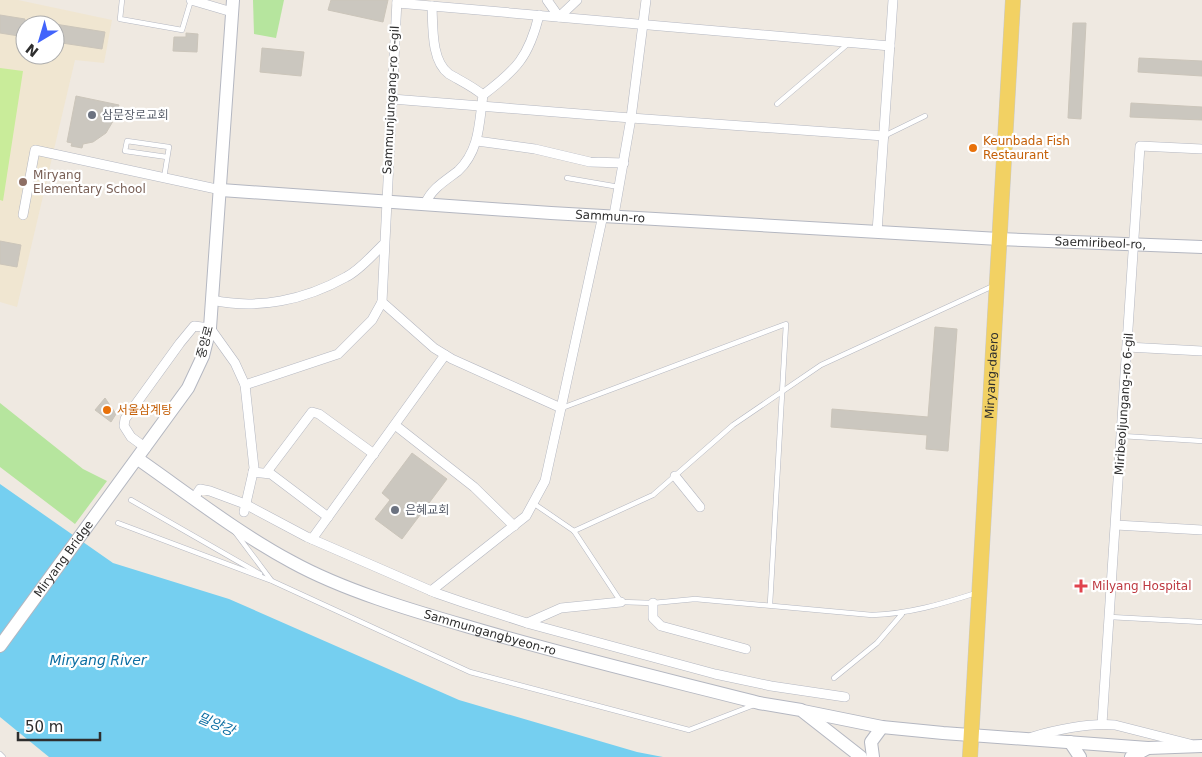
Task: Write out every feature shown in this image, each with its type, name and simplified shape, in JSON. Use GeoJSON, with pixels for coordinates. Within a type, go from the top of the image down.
{"type":"FeatureCollection","features":[{"type":"Feature","properties":{"kind":"main road","name":"Miryang-daero"},"geometry":{"type":"LineString","coordinates":[[970,747],[1013,0]]}},
{"type":"Feature","properties":{"kind":"street"},"geometry":{"type":"LineString","coordinates":[[191,0],[232,6]]}},
{"type":"Feature","properties":{"kind":"street"},"geometry":{"type":"LineString","coordinates":[[547,0],[559,17]]}},
{"type":"Feature","properties":{"kind":"street"},"geometry":{"type":"LineString","coordinates":[[559,17],[577,0]]}},
{"type":"Feature","properties":{"kind":"street"},"geometry":{"type":"LineString","coordinates":[[431,591],[526,516],[545,481],[608,215],[619,187],[631,118],[646,0]]}},
{"type":"Feature","properties":{"kind":"street"},"geometry":{"type":"LineString","coordinates":[[877,232],[893,0]]}},
{"type":"Feature","properties":{"kind":"street"},"geometry":{"type":"LineString","coordinates":[[397,2],[890,46]]}},
{"type":"Feature","properties":{"kind":"street","name":"Sammunjungang-ro 6-gil"},"geometry":{"type":"LineString","coordinates":[[382,302],[397,2]]}},
{"type":"Feature","properties":{"kind":"street","name":"중앙로"},"geometry":{"type":"LineString","coordinates":[[128,473],[188,388],[203,356],[210,328],[221,190],[232,6]]}},
{"type":"Feature","properties":{"kind":"street"},"geometry":{"type":"LineString","coordinates":[[432,6],[433,31],[441,66],[449,73],[473,86],[483,95]]}},
{"type":"Feature","properties":{"kind":"street"},"geometry":{"type":"LineString","coordinates":[[425,204],[429,195],[459,170],[473,153],[477,141],[483,95],[518,66],[534,34],[538,15]]}},
{"type":"Feature","properties":{"kind":"street"},"geometry":{"type":"LineString","coordinates":[[392,99],[884,136]]}},
{"type":"Feature","properties":{"kind":"street"},"geometry":{"type":"LineString","coordinates":[[477,141],[535,148],[590,162],[624,163]]}},
{"type":"Feature","properties":{"kind":"street","name":"Miribeoljungang-ro 6-gil"},"geometry":{"type":"LineString","coordinates":[[1102,724],[1140,146],[1202,149]]}},
{"type":"Feature","properties":{"kind":"street"},"geometry":{"type":"LineString","coordinates":[[23,215],[35,150],[221,190]]}},
{"type":"Feature","properties":{"kind":"street","name":"Sammun-ro"},"geometry":{"type":"LineString","coordinates":[[221,190],[999,239]]}},
{"type":"Feature","properties":{"kind":"street","name":"Saemiribeol-ro,"},"geometry":{"type":"LineString","coordinates":[[999,239],[1202,247]]}},
{"type":"Feature","properties":{"kind":"street"},"geometry":{"type":"LineString","coordinates":[[212,300],[236,305],[288,301],[347,277],[384,244]]}},
{"type":"Feature","properties":{"kind":"street"},"geometry":{"type":"LineString","coordinates":[[245,385],[338,354],[372,320],[382,302],[445,355],[561,408]]}},
{"type":"Feature","properties":{"kind":"street"},"geometry":{"type":"LineString","coordinates":[[146,448],[131,437],[124,426],[125,419],[180,342],[194,326],[210,328],[235,364],[245,385],[250,415],[253,472],[245,508]]}},
{"type":"Feature","properties":{"kind":"street"},"geometry":{"type":"LineString","coordinates":[[1127,347],[1202,351]]}},
{"type":"Feature","properties":{"kind":"street"},"geometry":{"type":"LineString","coordinates":[[312,539],[445,355]]}},
{"type":"Feature","properties":{"kind":"street"},"geometry":{"type":"LineString","coordinates":[[266,473],[312,412],[320,414],[374,454]]}},
{"type":"Feature","properties":{"kind":"street"},"geometry":{"type":"LineString","coordinates":[[395,425],[474,487],[514,526]]}},
{"type":"Feature","properties":{"kind":"street","name":"Sammungangbyeon-ro"},"geometry":{"type":"LineString","coordinates":[[138,459],[226,520],[293,562],[360,591],[428,615],[602,664],[759,703],[801,710],[861,757]]}},
{"type":"Feature","properties":{"kind":"street"},"geometry":{"type":"LineString","coordinates":[[253,472],[266,473],[295,491],[328,517]]}},
{"type":"Feature","properties":{"kind":"street","name":"Miryang Bridge"},"geometry":{"type":"LineString","coordinates":[[0,646],[128,473]]}},
{"type":"Feature","properties":{"kind":"street"},"geometry":{"type":"LineString","coordinates":[[675,476],[700,507]]}},
{"type":"Feature","properties":{"kind":"street"},"geometry":{"type":"LineString","coordinates":[[194,498],[200,489],[431,591],[527,623],[715,674],[771,686],[845,697]]}},
{"type":"Feature","properties":{"kind":"street"},"geometry":{"type":"LineString","coordinates":[[1116,525],[1202,530]]}},
{"type":"Feature","properties":{"kind":"street"},"geometry":{"type":"LineString","coordinates":[[527,623],[562,608],[620,602]]}},
{"type":"Feature","properties":{"kind":"street"},"geometry":{"type":"LineString","coordinates":[[653,604],[653,618],[661,626],[746,649]]}},
{"type":"Feature","properties":{"kind":"street"},"geometry":{"type":"LineString","coordinates":[[801,710],[970,747],[1027,738],[1052,731],[1102,724],[1151,733],[1199,746]]}},
{"type":"Feature","properties":{"kind":"street"},"geometry":{"type":"LineString","coordinates":[[873,757],[871,742],[882,727]]}},
{"type":"Feature","properties":{"kind":"street"},"geometry":{"type":"LineString","coordinates":[[1027,738],[1148,748],[1199,746]]}},
{"type":"Feature","properties":{"kind":"street"},"geometry":{"type":"LineString","coordinates":[[1070,742],[1080,757]]}},
{"type":"Feature","properties":{"kind":"street"},"geometry":{"type":"LineString","coordinates":[[1131,757],[1148,748]]}},
{"type":"Feature","properties":{"kind":"lane"},"geometry":{"type":"LineString","coordinates":[[122,0],[120,19],[182,30],[191,0]]}},
{"type":"Feature","properties":{"kind":"lane"},"geometry":{"type":"LineString","coordinates":[[777,104],[850,42]]}},
{"type":"Feature","properties":{"kind":"lane"},"geometry":{"type":"LineString","coordinates":[[884,136],[925,116]]}},
{"type":"Feature","properties":{"kind":"lane"},"geometry":{"type":"LineString","coordinates":[[164,178],[169,147],[127,140],[125,151],[167,157]]}},
{"type":"Feature","properties":{"kind":"lane"},"geometry":{"type":"LineString","coordinates":[[567,178],[619,187]]}},
{"type":"Feature","properties":{"kind":"lane"},"geometry":{"type":"LineString","coordinates":[[574,531],[653,495],[733,426],[821,365],[997,284]]}},
{"type":"Feature","properties":{"kind":"lane"},"geometry":{"type":"LineString","coordinates":[[561,408],[786,324],[770,604]]}},
{"type":"Feature","properties":{"kind":"lane"},"geometry":{"type":"LineString","coordinates":[[1122,436],[1202,441]]}},
{"type":"Feature","properties":{"kind":"lane"},"geometry":{"type":"LineString","coordinates":[[131,500],[272,581]]}},
{"type":"Feature","properties":{"kind":"lane"},"geometry":{"type":"LineString","coordinates":[[533,503],[574,531],[620,602],[653,604],[695,599],[770,604],[872,615],[903,613],[944,604],[979,592]]}},
{"type":"Feature","properties":{"kind":"lane"},"geometry":{"type":"LineString","coordinates":[[226,520],[272,581]]}},
{"type":"Feature","properties":{"kind":"lane"},"geometry":{"type":"LineString","coordinates":[[118,523],[272,581],[470,672],[689,730],[759,703]]}},
{"type":"Feature","properties":{"kind":"lane"},"geometry":{"type":"LineString","coordinates":[[834,678],[877,643],[903,613]]}},
{"type":"Feature","properties":{"kind":"lane"},"geometry":{"type":"LineString","coordinates":[[1110,617],[1202,622]]}},
{"type":"Feature","properties":{"kind":"lane"},"geometry":{"type":"LineString","coordinates":[[0,754],[3,757]]}},
{"type":"Feature","properties":{"kind":"shaded area","name":"Miryang Elementary School"},"geometry":{"type":"Polygon","coordinates":[[[0,0],[18,0],[112,20],[104,63],[75,60],[17,307],[0,302],[0,0]]]}},
{"type":"Feature","properties":{"kind":"green space"},"geometry":{"type":"Polygon","coordinates":[[[253,0],[284,0],[276,38],[254,34],[253,0]]]}},
{"type":"Feature","properties":{"kind":"green space"},"geometry":{"type":"Polygon","coordinates":[[[0,68],[23,71],[3,201],[0,200],[0,68]]]}},
{"type":"Feature","properties":{"kind":"green space"},"geometry":{"type":"Polygon","coordinates":[[[0,403],[83,469],[107,481],[75,524],[0,467],[0,403]]]}},
{"type":"Feature","properties":{"kind":"water","name":"Miryang River"},"geometry":{"type":"Polygon","coordinates":[[[0,484],[113,563],[229,599],[459,700],[637,752],[663,757],[49,757],[0,717],[0,484]]]}},
{"type":"Feature","properties":{"kind":"building"},"geometry":{"type":"Polygon","coordinates":[[[331,0],[388,0],[383,22],[328,10],[331,0]]]}},
{"type":"Feature","properties":{"kind":"building"},"geometry":{"type":"Polygon","coordinates":[[[0,15],[15,17],[15,35],[0,33],[0,15]]]}},
{"type":"Feature","properties":{"kind":"building"},"geometry":{"type":"Polygon","coordinates":[[[1073,23],[1086,23],[1081,119],[1068,118],[1073,23]]]}},
{"type":"Feature","properties":{"kind":"building"},"geometry":{"type":"Polygon","coordinates":[[[65,26],[105,32],[102,49],[65,43],[65,26]]]}},
{"type":"Feature","properties":{"kind":"building"},"geometry":{"type":"Polygon","coordinates":[[[186,33],[198,34],[197,52],[173,51],[174,37],[186,37],[186,33]]]}},
{"type":"Feature","properties":{"kind":"building"},"geometry":{"type":"Polygon","coordinates":[[[262,48],[304,52],[301,76],[260,72],[262,48]]]}},
{"type":"Feature","properties":{"kind":"building"},"geometry":{"type":"Polygon","coordinates":[[[1139,58],[1202,61],[1202,76],[1138,72],[1139,58]]]}},
{"type":"Feature","properties":{"kind":"building"},"geometry":{"type":"Polygon","coordinates":[[[76,96],[119,105],[118,108],[126,109],[125,117],[116,116],[106,133],[93,142],[83,144],[82,148],[71,146],[72,143],[67,142],[76,96]]]}},
{"type":"Feature","properties":{"kind":"building"},"geometry":{"type":"Polygon","coordinates":[[[1131,103],[1202,107],[1202,120],[1130,117],[1131,103]]]}},
{"type":"Feature","properties":{"kind":"building"},"geometry":{"type":"Polygon","coordinates":[[[0,241],[21,245],[17,267],[0,264],[0,241]]]}},
{"type":"Feature","properties":{"kind":"building"},"geometry":{"type":"Polygon","coordinates":[[[935,327],[957,329],[948,451],[926,449],[927,435],[831,427],[832,409],[928,417],[935,327]]]}},
{"type":"Feature","properties":{"kind":"building"},"geometry":{"type":"Polygon","coordinates":[[[105,398],[116,414],[111,422],[95,410],[105,398]]]}},
{"type":"Feature","properties":{"kind":"building"},"geometry":{"type":"Polygon","coordinates":[[[412,453],[447,479],[402,539],[375,519],[390,500],[382,493],[412,453]]]}},
{"type":"Feature","properties":{"kind":"place","name":"삼문장로교회"},"geometry":{"type":"Point","coordinates":[92,115]}},
{"type":"Feature","properties":{"kind":"place","name":"Keunbada Fish Restaurant"},"geometry":{"type":"Point","coordinates":[973,148]}},
{"type":"Feature","properties":{"kind":"place","name":"Miryang Elementary School"},"geometry":{"type":"Point","coordinates":[23,182]}},
{"type":"Feature","properties":{"kind":"place","name":"서울삼계탕"},"geometry":{"type":"Point","coordinates":[107,410]}},
{"type":"Feature","properties":{"kind":"place","name":"은혜교회"},"geometry":{"type":"Point","coordinates":[395,510]}},
{"type":"Feature","properties":{"kind":"place","name":"Milyang Hospital"},"geometry":{"type":"Point","coordinates":[1081,586]}},
{"type":"Feature","properties":{"kind":"water label","name":"밀양강"},"geometry":{"type":"Point","coordinates":[216,724]}}]}
